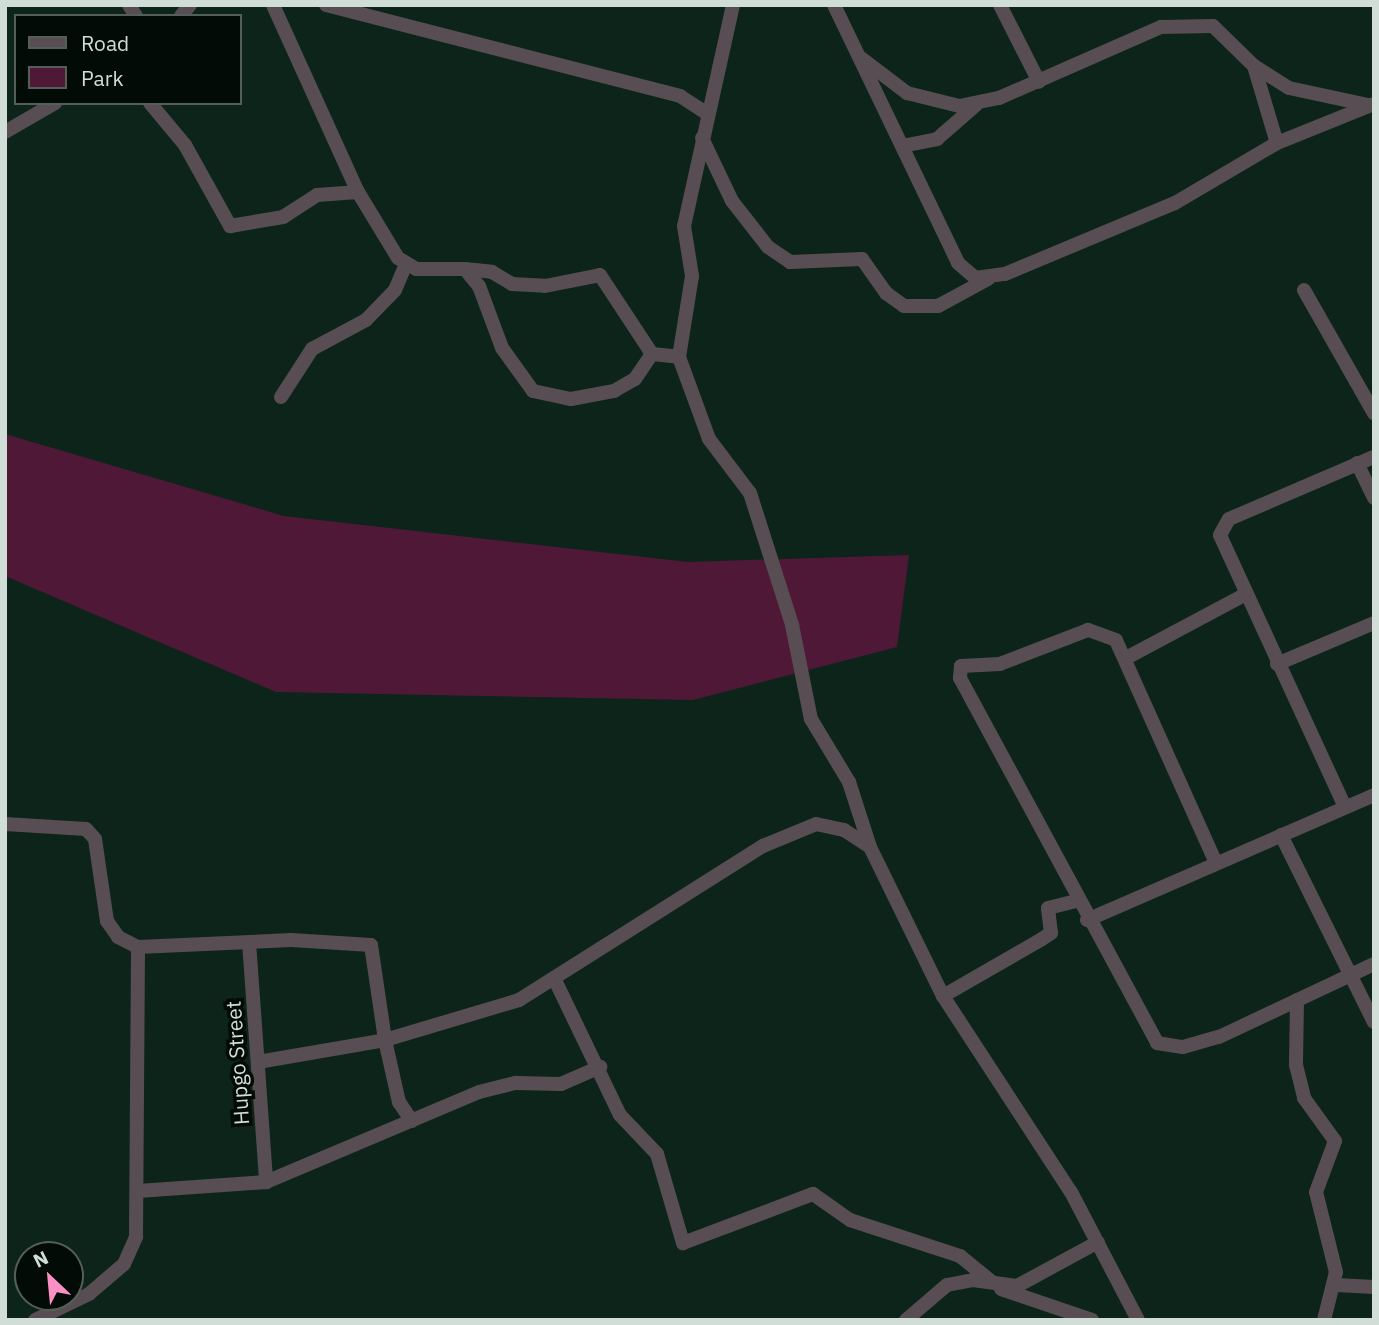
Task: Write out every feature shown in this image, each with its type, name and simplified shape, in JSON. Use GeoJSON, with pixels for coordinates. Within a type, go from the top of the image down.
{"type":"FeatureCollection","features":[{"type":"Feature","properties":{"kind":"street"},"geometry":{"type":"LineString","coordinates":[[273,5],[358,192],[405,267]]}},
{"type":"Feature","properties":{"kind":"street"},"geometry":{"type":"LineString","coordinates":[[326,5],[680,96],[706,113]]}},
{"type":"Feature","properties":{"kind":"street"},"geometry":{"type":"LineString","coordinates":[[733,5],[706,113],[684,226],[692,276],[679,357],[709,439],[750,493],[792,625],[811,719],[849,782],[870,847],[943,996],[990,1061],[1098,1242],[1138,1320]]}},
{"type":"Feature","properties":{"kind":"street"},"geometry":{"type":"LineString","coordinates":[[834,5],[958,263],[975,278],[988,279]]}},
{"type":"Feature","properties":{"kind":"street"},"geometry":{"type":"LineString","coordinates":[[1000,5],[1039,82]]}},
{"type":"Feature","properties":{"kind":"street"},"geometry":{"type":"LineString","coordinates":[[902,146],[937,139],[976,105],[1039,82],[1161,27],[1213,26],[1254,66],[1289,88],[1372,105]]}},
{"type":"Feature","properties":{"kind":"street"},"geometry":{"type":"LineString","coordinates":[[858,55],[920,99],[976,105]]}},
{"type":"Feature","properties":{"kind":"street"},"geometry":{"type":"LineString","coordinates":[[1254,66],[1278,143]]}},
{"type":"Feature","properties":{"kind":"street"},"geometry":{"type":"LineString","coordinates":[[5,132],[52,105]]}},
{"type":"Feature","properties":{"kind":"street"},"geometry":{"type":"LineString","coordinates":[[152,105],[185,145],[230,226],[284,217],[317,195],[358,192]]}},
{"type":"Feature","properties":{"kind":"street"},"geometry":{"type":"LineString","coordinates":[[702,138],[732,201],[768,247],[790,262],[862,259],[886,293],[904,306],[939,306],[988,279],[1175,203],[1278,143],[1372,105]]}},
{"type":"Feature","properties":{"kind":"street"},"geometry":{"type":"LineString","coordinates":[[405,267],[464,268],[492,272],[512,284],[545,286],[600,275],[652,354]]}},
{"type":"Feature","properties":{"kind":"street"},"geometry":{"type":"LineString","coordinates":[[281,397],[312,349],[366,320],[395,290],[405,267]]}},
{"type":"Feature","properties":{"kind":"street"},"geometry":{"type":"LineString","coordinates":[[464,268],[479,286],[502,348],[533,391],[571,399],[614,391],[635,379],[652,354]]}},
{"type":"Feature","properties":{"kind":"street"},"geometry":{"type":"LineString","coordinates":[[1304,290],[1374,413]]}},
{"type":"Feature","properties":{"kind":"street"},"geometry":{"type":"LineString","coordinates":[[652,354],[679,357]]}},
{"type":"Feature","properties":{"kind":"street"},"geometry":{"type":"LineString","coordinates":[[1345,807],[1221,545],[1229,519],[1374,457]]}},
{"type":"Feature","properties":{"kind":"street"},"geometry":{"type":"LineString","coordinates":[[1357,463],[1374,498]]}},
{"type":"Feature","properties":{"kind":"street"},"geometry":{"type":"LineString","coordinates":[[1128,657],[1244,594]]}},
{"type":"Feature","properties":{"kind":"street"},"geometry":{"type":"LineString","coordinates":[[1277,664],[1374,623]]}},
{"type":"Feature","properties":{"kind":"street"},"geometry":{"type":"LineString","coordinates":[[1216,863],[1128,657],[1109,634],[1088,630],[1000,664],[967,663],[959,671],[1087,920],[1157,1043],[1199,1044],[1374,964]]}},
{"type":"Feature","properties":{"kind":"street"},"geometry":{"type":"LineString","coordinates":[[1087,920],[1374,795]]}},
{"type":"Feature","properties":{"kind":"street"},"geometry":{"type":"LineString","coordinates":[[5,824],[86,829],[95,839],[107,921],[118,937],[138,947],[249,942],[371,945],[385,1040],[399,1102],[412,1121]]}},
{"type":"Feature","properties":{"kind":"street"},"geometry":{"type":"LineString","coordinates":[[258,1062],[385,1040],[519,1000],[654,910],[796,832],[827,825],[870,847]]}},
{"type":"Feature","properties":{"kind":"street"},"geometry":{"type":"LineString","coordinates":[[1281,835],[1347,976],[1374,1022]]}},
{"type":"Feature","properties":{"kind":"street"},"geometry":{"type":"LineString","coordinates":[[943,996],[1051,933],[1048,908],[1077,901]]}},
{"type":"Feature","properties":{"kind":"street","name":"Hupgo Street"},"geometry":{"type":"LineString","coordinates":[[249,942],[266,1182]]}},
{"type":"Feature","properties":{"kind":"street"},"geometry":{"type":"LineString","coordinates":[[35,1320],[89,1294],[124,1264],[136,1237],[138,947]]}},
{"type":"Feature","properties":{"kind":"street"},"geometry":{"type":"LineString","coordinates":[[554,978],[600,1067],[620,1115],[657,1154],[683,1243],[813,1194],[850,1220],[960,1256],[992,1282]]}},
{"type":"Feature","properties":{"kind":"street"},"geometry":{"type":"LineString","coordinates":[[1297,1000],[1296,1065],[1304,1098],[1335,1142],[1316,1192],[1336,1285],[1324,1320]]}},
{"type":"Feature","properties":{"kind":"street"},"geometry":{"type":"LineString","coordinates":[[138,1191],[266,1182],[479,1093],[516,1083],[561,1084],[600,1067]]}},
{"type":"Feature","properties":{"kind":"street"},"geometry":{"type":"LineString","coordinates":[[906,1320],[931,1294],[973,1280],[1017,1286],[1098,1242]]}},
{"type":"Feature","properties":{"kind":"street"},"geometry":{"type":"LineString","coordinates":[[973,1280],[1092,1320]]}},
{"type":"Feature","properties":{"kind":"street"},"geometry":{"type":"LineString","coordinates":[[1336,1285],[1374,1287]]}},
{"type":"Feature","properties":{"kind":"green space"},"geometry":{"type":"Polygon","coordinates":[[[5,434],[284,516],[688,562],[909,555],[897,647],[693,700],[276,692],[5,576],[5,434]]]}}]}
